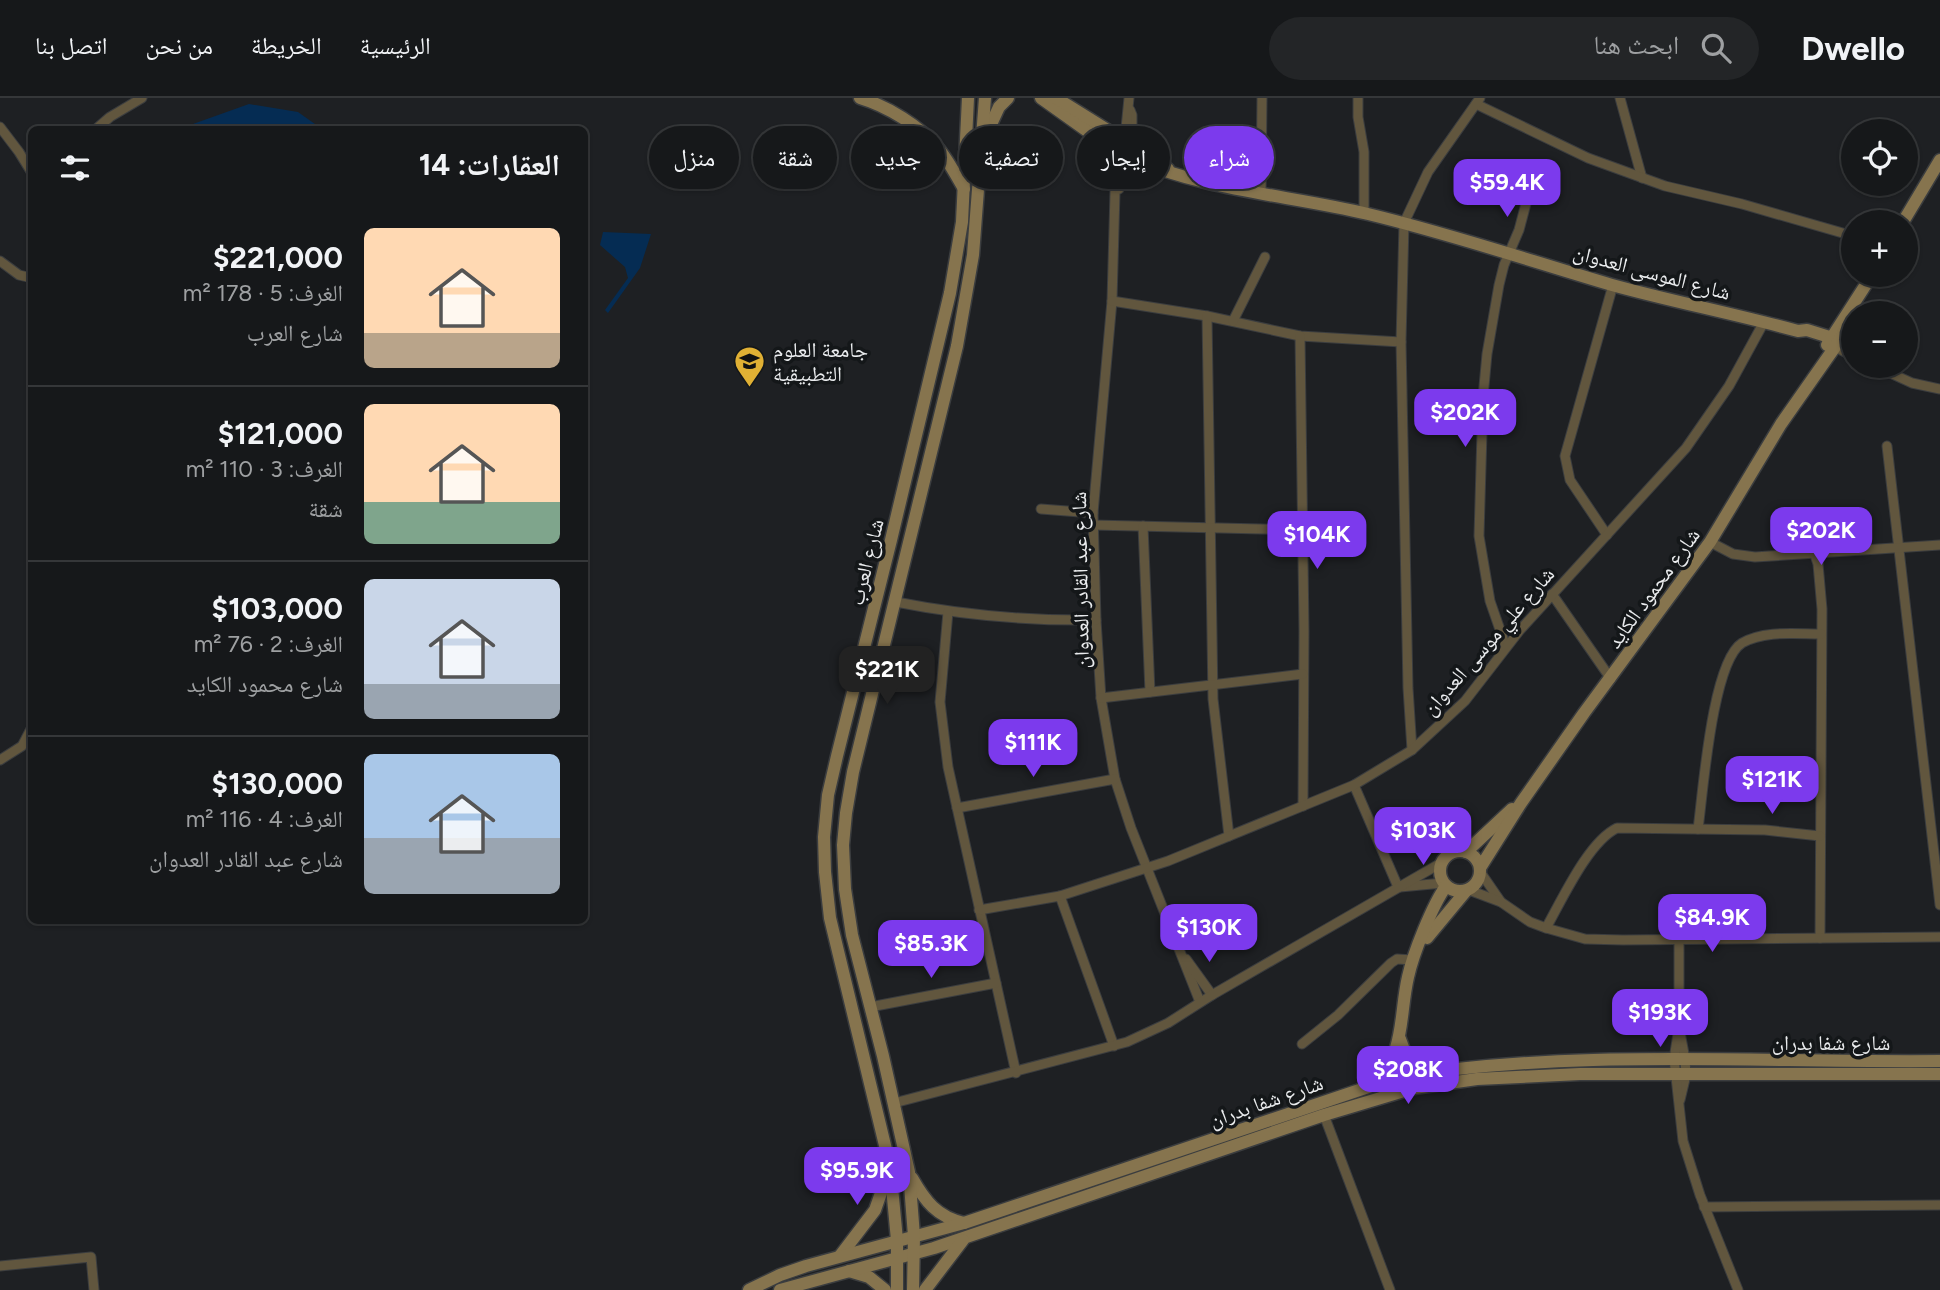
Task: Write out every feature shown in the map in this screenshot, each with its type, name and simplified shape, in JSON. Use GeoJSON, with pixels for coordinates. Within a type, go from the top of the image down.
{"type":"FeatureCollection","features":[{"type":"Feature","properties":{"kind":"main road"},"geometry":{"type":"LineString","coordinates":[[860,98],[895,113],[926,136],[940,151],[959,181]]}},
{"type":"Feature","properties":{"kind":"main road","name":"شارع العرب"},"geometry":{"type":"LineString","coordinates":[[967,126],[968,98]]}},
{"type":"Feature","properties":{"kind":"main road","name":"شارع العرب"},"geometry":{"type":"LineString","coordinates":[[984,126],[985,98]]}},
{"type":"Feature","properties":{"kind":"main road"},"geometry":{"type":"LineString","coordinates":[[991,126],[997,110],[1007,98]]}},
{"type":"Feature","properties":{"kind":"main road","name":"شارع الموسى العدوان"},"geometry":{"type":"LineString","coordinates":[[1041,98],[1087,126]]}},
{"type":"Feature","properties":{"kind":"main road","name":"شارع الموسى العدوان"},"geometry":{"type":"LineString","coordinates":[[1056,98],[1094,126]]}},
{"type":"Feature","properties":{"kind":"main road"},"geometry":{"type":"LineString","coordinates":[[1910,210],[1940,160]]}},
{"type":"Feature","properties":{"kind":"main road","name":"شارع الموسى العدوان"},"geometry":{"type":"LineString","coordinates":[[1170,173],[1205,183],[1405,223],[1510,252],[1613,285],[1798,331],[1807,330],[1833,342]]}},
{"type":"Feature","properties":{"kind":"main road","name":"شارع العرب"},"geometry":{"type":"LineString","coordinates":[[897,1290],[897,1240],[890,1166],[830,918],[824,837],[828,795],[837,756],[950,293],[960,242],[964,189]]}},
{"type":"Feature","properties":{"kind":"main road","name":"شارع العرب"},"geometry":{"type":"LineString","coordinates":[[912,1290],[914,1236],[909,1172],[848,914],[843,845],[845,813],[853,772],[957,346],[973,255],[979,189]]}},
{"type":"Feature","properties":{"kind":"main road","name":"شارع محمود الكايد"},"geometry":{"type":"LineString","coordinates":[[1833,342],[1856,298],[1866,287]]}},
{"type":"Feature","properties":{"kind":"main road","name":"شارع محمود الكايد"},"geometry":{"type":"LineString","coordinates":[[1862,301],[1864,290]]}},
{"type":"Feature","properties":{"kind":"main road","name":"شارع محمود الكايد"},"geometry":{"type":"LineString","coordinates":[[1480,870],[1521,803],[1710,542],[1805,387],[1810,374],[1841,332]]}},
{"type":"Feature","properties":{"kind":"main road","name":"شارع محمود الكايد"},"geometry":{"type":"LineString","coordinates":[[1466,852],[1521,803]]}},
{"type":"Feature","properties":{"kind":"main road"},"geometry":{"type":"LineString","coordinates":[[1415,955],[1467,891],[1477,883],[1480,870],[1475,858],[1466,852],[1456,851],[1447,855],[1441,863],[1439,874],[1444,885],[1455,892],[1467,891]]}},
{"type":"Feature","properties":{"kind":"main road"},"geometry":{"type":"LineString","coordinates":[[1369,1086],[1390,1065],[1400,1037],[1405,992],[1415,955],[1444,885]]}},
{"type":"Feature","properties":{"kind":"main road"},"geometry":{"type":"LineString","coordinates":[[1400,1037],[1407,1058],[1422,1073]]}},
{"type":"Feature","properties":{"kind":"main road","name":"شارع شفا بدران"},"geometry":{"type":"LineString","coordinates":[[749,1290],[780,1275],[964,1223],[1369,1086],[1422,1073],[1545,1060],[1940,1061]]}},
{"type":"Feature","properties":{"kind":"main road","name":"شارع شفا بدران"},"geometry":{"type":"LineString","coordinates":[[780,1290],[914,1255],[1402,1091],[1477,1079],[1580,1074],[1940,1074]]}},
{"type":"Feature","properties":{"kind":"main road"},"geometry":{"type":"LineString","coordinates":[[840,1256],[875,1210],[890,1166]]}},
{"type":"Feature","properties":{"kind":"main road"},"geometry":{"type":"LineString","coordinates":[[909,1172],[930,1206],[950,1220],[964,1223]]}},
{"type":"Feature","properties":{"kind":"main road"},"geometry":{"type":"LineString","coordinates":[[925,1290],[965,1238]]}},
{"type":"Feature","properties":{"kind":"main road"},"geometry":{"type":"LineString","coordinates":[[849,1271],[869,1277],[885,1290]]}},
{"type":"Feature","properties":{"kind":"street"},"geometry":{"type":"LineString","coordinates":[[100,126],[117,111],[142,98]]}},
{"type":"Feature","properties":{"kind":"street","name":"شارع عبد القادر العدوان"},"geometry":{"type":"LineString","coordinates":[[1129,98],[1132,115],[1130,126]]}},
{"type":"Feature","properties":{"kind":"street"},"geometry":{"type":"LineString","coordinates":[[1261,194],[1262,98]]}},
{"type":"Feature","properties":{"kind":"street"},"geometry":{"type":"LineString","coordinates":[[1358,98],[1364,152],[1364,213]]}},
{"type":"Feature","properties":{"kind":"street"},"geometry":{"type":"LineString","coordinates":[[1620,98],[1643,178]]}},
{"type":"Feature","properties":{"kind":"street"},"geometry":{"type":"LineString","coordinates":[[1412,750],[1408,688],[1401,342],[1405,223],[1428,172],[1478,101],[1588,158],[1643,178],[1688,193],[1742,204],[1841,233]]}},
{"type":"Feature","properties":{"kind":"street"},"geometry":{"type":"LineString","coordinates":[[0,127],[28,167]]}},
{"type":"Feature","properties":{"kind":"street","name":"شارع عبد القادر العدوان"},"geometry":{"type":"LineString","coordinates":[[1117,189],[1112,301],[1093,513],[1101,698],[1115,779],[1200,1002]]}},
{"type":"Feature","properties":{"kind":"street"},"geometry":{"type":"LineString","coordinates":[[1506,647],[1486,580],[1478,514],[1487,354],[1504,265],[1528,196]]}},
{"type":"Feature","properties":{"kind":"street"},"geometry":{"type":"LineString","coordinates":[[1233,321],[1265,257]]}},
{"type":"Feature","properties":{"kind":"street"},"geometry":{"type":"LineString","coordinates":[[0,261],[19,275],[28,277]]}},
{"type":"Feature","properties":{"kind":"street"},"geometry":{"type":"LineString","coordinates":[[1607,535],[1570,480],[1564,456],[1613,285]]}},
{"type":"Feature","properties":{"kind":"street"},"geometry":{"type":"LineString","coordinates":[[1112,301],[1207,316],[1300,335],[1401,342]]}},
{"type":"Feature","properties":{"kind":"street"},"geometry":{"type":"LineString","coordinates":[[1207,316],[1215,724],[1229,836]]}},
{"type":"Feature","properties":{"kind":"street","name":"شارع علي موسى العدوان"},"geometry":{"type":"LineString","coordinates":[[979,910],[1060,895],[1147,868],[1354,785],[1412,750],[1465,701],[1506,647],[1552,594],[1665,473],[1692,440],[1729,386],[1764,322]]}},
{"type":"Feature","properties":{"kind":"street"},"geometry":{"type":"LineString","coordinates":[[1300,335],[1303,806]]}},
{"type":"Feature","properties":{"kind":"street"},"geometry":{"type":"LineString","coordinates":[[1833,342],[1841,348]]}},
{"type":"Feature","properties":{"kind":"street"},"geometry":{"type":"LineString","coordinates":[[1901,378],[1940,389]]}},
{"type":"Feature","properties":{"kind":"street"},"geometry":{"type":"LineString","coordinates":[[1887,446],[1940,905]]}},
{"type":"Feature","properties":{"kind":"street"},"geometry":{"type":"LineString","coordinates":[[1041,509],[1093,513]]}},
{"type":"Feature","properties":{"kind":"street"},"geometry":{"type":"LineString","coordinates":[[1093,525],[1301,530]]}},
{"type":"Feature","properties":{"kind":"street"},"geometry":{"type":"LineString","coordinates":[[1143,526],[1150,692]]}},
{"type":"Feature","properties":{"kind":"street"},"geometry":{"type":"LineString","coordinates":[[1710,542],[1743,556],[1940,545]]}},
{"type":"Feature","properties":{"kind":"street"},"geometry":{"type":"LineString","coordinates":[[1814,552],[1820,582],[1823,717],[1820,939]]}},
{"type":"Feature","properties":{"kind":"street"},"geometry":{"type":"LineString","coordinates":[[1552,594],[1611,679]]}},
{"type":"Feature","properties":{"kind":"street"},"geometry":{"type":"LineString","coordinates":[[896,602],[948,612],[1057,621],[1096,620]]}},
{"type":"Feature","properties":{"kind":"street"},"geometry":{"type":"LineString","coordinates":[[948,612],[940,702],[948,767],[1016,1073]]}},
{"type":"Feature","properties":{"kind":"street"},"geometry":{"type":"LineString","coordinates":[[1698,830],[1714,704],[1738,645],[1757,637],[1821,634]]}},
{"type":"Feature","properties":{"kind":"street"},"geometry":{"type":"LineString","coordinates":[[1101,698],[1303,674]]}},
{"type":"Feature","properties":{"kind":"street"},"geometry":{"type":"LineString","coordinates":[[0,760],[22,746],[28,735]]}},
{"type":"Feature","properties":{"kind":"street"},"geometry":{"type":"LineString","coordinates":[[957,808],[1115,779]]}},
{"type":"Feature","properties":{"kind":"street"},"geometry":{"type":"LineString","coordinates":[[1354,785],[1398,887]]}},
{"type":"Feature","properties":{"kind":"street"},"geometry":{"type":"LineString","coordinates":[[1546,928],[1586,860],[1610,831],[1628,826],[1765,830],[1820,836]]}},
{"type":"Feature","properties":{"kind":"street"},"geometry":{"type":"LineString","coordinates":[[894,1103],[1115,1046],[1168,1023],[1441,863]]}},
{"type":"Feature","properties":{"kind":"street"},"geometry":{"type":"LineString","coordinates":[[1480,870],[1500,902]]}},
{"type":"Feature","properties":{"kind":"street"},"geometry":{"type":"LineString","coordinates":[[1398,887],[1444,885]]}},
{"type":"Feature","properties":{"kind":"street"},"geometry":{"type":"LineString","coordinates":[[1467,891],[1500,902],[1530,922],[1585,939],[1940,937]]}},
{"type":"Feature","properties":{"kind":"street"},"geometry":{"type":"LineString","coordinates":[[1060,895],[1115,1046]]}},
{"type":"Feature","properties":{"kind":"street"},"geometry":{"type":"LineString","coordinates":[[1679,940],[1678,1109],[1682,1140],[1704,1207],[1738,1290]]}},
{"type":"Feature","properties":{"kind":"street","name":"شارع عبد القادر العدوان"},"geometry":{"type":"LineString","coordinates":[[1181,952],[1212,995]]}},
{"type":"Feature","properties":{"kind":"street"},"geometry":{"type":"LineString","coordinates":[[1302,1044],[1338,1015],[1391,963],[1415,955]]}},
{"type":"Feature","properties":{"kind":"street"},"geometry":{"type":"LineString","coordinates":[[870,1007],[996,983]]}},
{"type":"Feature","properties":{"kind":"street"},"geometry":{"type":"LineString","coordinates":[[1324,1115],[1390,1290]]}},
{"type":"Feature","properties":{"kind":"street"},"geometry":{"type":"LineString","coordinates":[[1704,1207],[1940,1205]]}},
{"type":"Feature","properties":{"kind":"street"},"geometry":{"type":"LineString","coordinates":[[0,1266],[91,1258],[94,1290]]}},
{"type":"Feature","properties":{"kind":"shaded area"},"geometry":{"type":"Polygon","coordinates":[[[249,104],[298,112],[318,126],[187,126],[249,104]]]}},
{"type":"Feature","properties":{"kind":"shaded area"},"geometry":{"type":"Polygon","coordinates":[[[603,232],[651,234],[640,268],[608,313],[605,310],[628,278],[625,267],[600,245],[603,232]]]}},
{"type":"Feature","properties":{"kind":"place","name":"جامعة العلوم التطبيقية"},"geometry":{"type":"Point","coordinates":[750,388]}}]}
